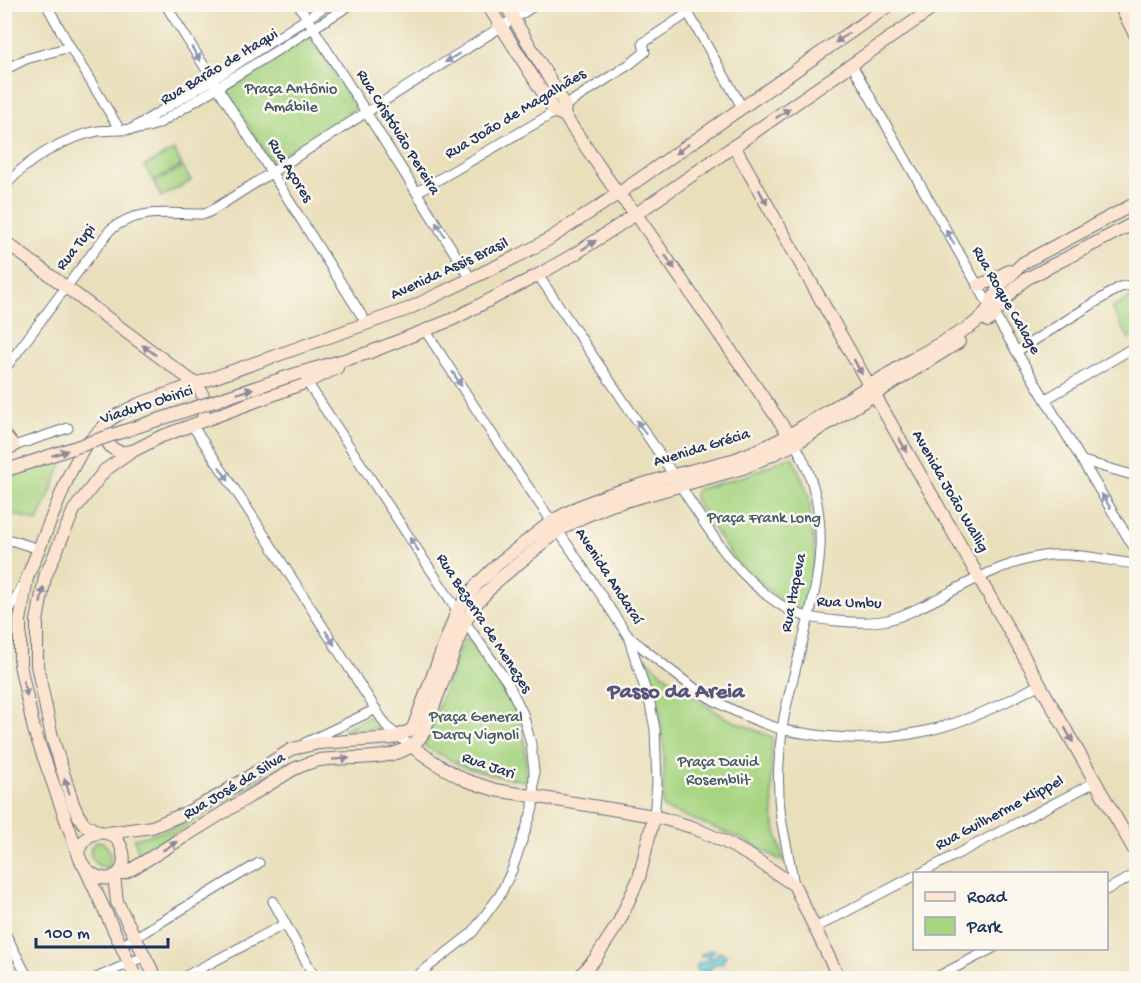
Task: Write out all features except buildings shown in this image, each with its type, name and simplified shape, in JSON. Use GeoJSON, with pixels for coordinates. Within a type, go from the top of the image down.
{"type":"FeatureCollection","features":[{"type":"Feature","properties":{"kind":"main road"},"geometry":{"type":"LineString","coordinates":[[488,4],[561,110]]}},
{"type":"Feature","properties":{"kind":"main road"},"geometry":{"type":"LineString","coordinates":[[505,4],[561,110]]}},
{"type":"Feature","properties":{"kind":"main road"},"geometry":{"type":"LineString","coordinates":[[156,978],[117,902],[117,874],[123,864],[122,851],[116,839],[84,824],[73,804],[52,737],[37,665],[38,621],[45,577],[74,510],[105,470],[160,436],[452,320],[538,275],[636,214],[939,4]]}},
{"type":"Feature","properties":{"kind":"main road"},"geometry":{"type":"LineString","coordinates":[[1119,4],[1137,36]]}},
{"type":"Feature","properties":{"kind":"main road","name":"Avenida Assis Brasil"},"geometry":{"type":"LineString","coordinates":[[78,854],[34,730],[20,665],[20,621],[27,578],[69,475],[84,447],[111,419],[139,404],[408,309],[541,244],[618,194],[887,6]]}},
{"type":"Feature","properties":{"kind":"main road","name":"Rua Itapeva"},"geometry":{"type":"LineString","coordinates":[[561,110],[618,194],[636,214],[792,440]]}},
{"type":"Feature","properties":{"kind":"main road","name":"Avenida João Wallig"},"geometry":{"type":"LineString","coordinates":[[735,146],[1137,853]]}},
{"type":"Feature","properties":{"kind":"main road","name":"Avenida Grécia"},"geometry":{"type":"LineString","coordinates":[[992,310],[998,288],[1023,263],[1137,203]]}},
{"type":"Feature","properties":{"kind":"main road","name":"Avenida Grécia"},"geometry":{"type":"LineString","coordinates":[[399,736],[413,728],[457,611],[469,594],[488,573],[555,526],[792,440],[970,326],[992,310],[1026,279],[1137,222]]}},
{"type":"Feature","properties":{"kind":"main road"},"geometry":{"type":"LineString","coordinates":[[4,242],[196,384],[205,398],[205,406],[203,414],[192,425]]}},
{"type":"Feature","properties":{"kind":"main road"},"geometry":{"type":"LineString","coordinates":[[978,285],[1023,263]]}},
{"type":"Feature","properties":{"kind":"main road","name":"Viaduto Obirici"},"geometry":{"type":"LineString","coordinates":[[4,471],[303,378]]}},
{"type":"Feature","properties":{"kind":"main road"},"geometry":{"type":"LineString","coordinates":[[111,419],[106,430],[107,442],[121,452],[133,451]]}},
{"type":"Feature","properties":{"kind":"main road"},"geometry":{"type":"LineString","coordinates":[[4,434],[9,447]]}},
{"type":"Feature","properties":{"kind":"main road","name":"Avenida Grécia"},"geometry":{"type":"LineString","coordinates":[[411,746],[419,741],[424,732],[465,622],[481,598],[555,526]]}},
{"type":"Feature","properties":{"kind":"main road","name":"Rua José da Silva"},"geometry":{"type":"LineString","coordinates":[[103,833],[152,827],[168,822],[220,795],[292,749],[319,743],[399,736]]}},
{"type":"Feature","properties":{"kind":"main road","name":"Rua José da Silva"},"geometry":{"type":"LineString","coordinates":[[117,874],[132,869],[307,763],[394,755],[411,746]]}},
{"type":"Feature","properties":{"kind":"main road","name":"Rua Jari"},"geometry":{"type":"LineString","coordinates":[[411,746],[465,780],[495,790],[654,816],[692,827],[752,857],[794,885]]}},
{"type":"Feature","properties":{"kind":"main road"},"geometry":{"type":"LineString","coordinates":[[394,755],[414,756],[440,766]]}},
{"type":"Feature","properties":{"kind":"main road","name":"Avenida Andaraí"},"geometry":{"type":"LineString","coordinates":[[578,978],[595,959],[618,924],[639,878],[654,816]]}},
{"type":"Feature","properties":{"kind":"main road"},"geometry":{"type":"LineString","coordinates":[[103,833],[86,838],[78,854],[136,978]]}},
{"type":"Feature","properties":{"kind":"main road"},"geometry":{"type":"LineString","coordinates":[[84,867],[101,877],[109,878],[117,874]]}},
{"type":"Feature","properties":{"kind":"main road"},"geometry":{"type":"LineString","coordinates":[[794,885],[839,978]]}},
{"type":"Feature","properties":{"kind":"street"},"geometry":{"type":"LineString","coordinates":[[46,4],[120,130]]}},
{"type":"Feature","properties":{"kind":"street","name":"Rua Açores"},"geometry":{"type":"LineString","coordinates":[[165,4],[367,324]]}},
{"type":"Feature","properties":{"kind":"street","name":"Rua Cristóvão Pereira"},"geometry":{"type":"LineString","coordinates":[[297,4],[471,279]]}},
{"type":"Feature","properties":{"kind":"street","name":"Rua Barão de Itaqui"},"geometry":{"type":"LineString","coordinates":[[215,84],[329,4]]}},
{"type":"Feature","properties":{"kind":"street","name":"Rua Barão de Itaqui"},"geometry":{"type":"LineString","coordinates":[[4,188],[14,175],[39,156],[77,137],[99,131],[131,129],[313,29],[352,4]]}},
{"type":"Feature","properties":{"kind":"street","name":"Rua Tupi"},"geometry":{"type":"LineString","coordinates":[[4,370],[110,230],[125,220],[146,214],[205,214],[537,4]]}},
{"type":"Feature","properties":{"kind":"street"},"geometry":{"type":"LineString","coordinates":[[686,9],[742,107]]}},
{"type":"Feature","properties":{"kind":"street","name":"Rua João de Magalhães"},"geometry":{"type":"LineString","coordinates":[[417,192],[561,110],[630,64],[645,52],[643,43],[686,9]]}},
{"type":"Feature","properties":{"kind":"street"},"geometry":{"type":"LineString","coordinates":[[4,70],[26,59],[70,47]]}},
{"type":"Feature","properties":{"kind":"street","name":"Rua Roque Calage"},"geometry":{"type":"LineString","coordinates":[[852,65],[992,310],[1137,551]]}},
{"type":"Feature","properties":{"kind":"street","name":"Rua Umbu"},"geometry":{"type":"LineString","coordinates":[[538,275],[727,557],[765,594],[798,615],[851,622],[888,620],[908,613],[1011,564],[1051,555],[1090,556],[1137,564]]}},
{"type":"Feature","properties":{"kind":"street"},"geometry":{"type":"LineString","coordinates":[[1017,351],[1120,287],[1131,285],[1137,287]]}},
{"type":"Feature","properties":{"kind":"street","name":"Avenida Andaraí"},"geometry":{"type":"LineString","coordinates":[[425,330],[628,636],[650,704],[654,729],[657,783],[654,816]]}},
{"type":"Feature","properties":{"kind":"street"},"geometry":{"type":"LineString","coordinates":[[1046,399],[1137,346]]}},
{"type":"Feature","properties":{"kind":"street","name":"Rua Bezerra de Menezes"},"geometry":{"type":"LineString","coordinates":[[303,378],[457,611],[508,683],[523,714],[531,744],[534,771],[532,808],[512,870],[500,895],[472,933],[414,978]]}},
{"type":"Feature","properties":{"kind":"street","name":"Rua Jari"},"geometry":{"type":"LineString","coordinates":[[192,425],[387,727],[411,746]]}},
{"type":"Feature","properties":{"kind":"street"},"geometry":{"type":"LineString","coordinates":[[9,447],[68,428]]}},
{"type":"Feature","properties":{"kind":"street","name":"Rua Itapeva"},"geometry":{"type":"LineString","coordinates":[[792,440],[814,490],[818,510],[820,553],[817,582],[782,729],[778,779],[781,817],[794,885]]}},
{"type":"Feature","properties":{"kind":"street"},"geometry":{"type":"LineString","coordinates":[[1083,461],[1137,476]]}},
{"type":"Feature","properties":{"kind":"street"},"geometry":{"type":"LineString","coordinates":[[4,538],[39,549]]}},
{"type":"Feature","properties":{"kind":"street"},"geometry":{"type":"LineString","coordinates":[[4,619],[27,578]]}},
{"type":"Feature","properties":{"kind":"street"},"geometry":{"type":"LineString","coordinates":[[628,636],[705,695],[736,711],[782,729],[814,735],[851,738],[888,737],[923,732],[968,718],[1040,684]]}},
{"type":"Feature","properties":{"kind":"street","name":"Rua José da Silva"},"geometry":{"type":"LineString","coordinates":[[292,749],[376,709]]}},
{"type":"Feature","properties":{"kind":"street","name":"Rua Guilherme Klippel"},"geometry":{"type":"LineString","coordinates":[[921,872],[1095,782]]}},
{"type":"Feature","properties":{"kind":"street"},"geometry":{"type":"LineString","coordinates":[[121,946],[259,863]]}},
{"type":"Feature","properties":{"kind":"street"},"geometry":{"type":"LineString","coordinates":[[1108,889],[1137,874]]}},
{"type":"Feature","properties":{"kind":"street"},"geometry":{"type":"LineString","coordinates":[[815,928],[913,877]]}},
{"type":"Feature","properties":{"kind":"street"},"geometry":{"type":"LineString","coordinates":[[273,901],[312,978]]}},
{"type":"Feature","properties":{"kind":"street"},"geometry":{"type":"LineString","coordinates":[[182,978],[285,924]]}},
{"type":"Feature","properties":{"kind":"street"},"geometry":{"type":"LineString","coordinates":[[4,931],[28,978]]}},
{"type":"Feature","properties":{"kind":"street"},"geometry":{"type":"LineString","coordinates":[[935,978],[989,950]]}},
{"type":"Feature","properties":{"kind":"street"},"geometry":{"type":"LineString","coordinates":[[96,978],[145,957]]}},
{"type":"Feature","properties":{"kind":"green space","name":"Praça Antônio Amábile"},"geometry":{"type":"Polygon","coordinates":[[[311,36],[357,108],[271,162],[226,91],[311,36]]]}},
{"type":"Feature","properties":{"kind":"green space"},"geometry":{"type":"Polygon","coordinates":[[[174,150],[182,165],[153,181],[144,166],[174,150]]]}},
{"type":"Feature","properties":{"kind":"green space"},"geometry":{"type":"Polygon","coordinates":[[[183,167],[191,181],[161,197],[154,182],[183,167]]]}},
{"type":"Feature","properties":{"kind":"green space"},"geometry":{"type":"Polygon","coordinates":[[[1131,298],[1136,309],[1136,335],[1129,339],[1112,308],[1131,298]]]}},
{"type":"Feature","properties":{"kind":"green space","name":"Praça Frank Long"},"geometry":{"type":"Polygon","coordinates":[[[793,457],[809,496],[815,556],[807,611],[784,602],[736,562],[695,501],[694,494],[698,489],[748,475],[793,457]]]}},
{"type":"Feature","properties":{"kind":"green space"},"geometry":{"type":"Polygon","coordinates":[[[64,459],[38,522],[5,511],[5,478],[64,459]]]}},
{"type":"Feature","properties":{"kind":"green space","name":"Praça General Darcy Vignoli"},"geometry":{"type":"Polygon","coordinates":[[[469,638],[501,686],[515,712],[524,739],[526,781],[464,767],[424,746],[463,639],[469,638]]]}},
{"type":"Feature","properties":{"kind":"green space","name":"Praça David Rosemblit"},"geometry":{"type":"Polygon","coordinates":[[[641,654],[681,689],[726,718],[772,737],[771,775],[774,824],[784,862],[742,839],[663,808],[664,752],[659,708],[641,654]]]}},
{"type":"Feature","properties":{"kind":"green space"},"geometry":{"type":"Polygon","coordinates":[[[373,714],[382,728],[342,730],[373,714]]]}},
{"type":"Feature","properties":{"kind":"green space"},"geometry":{"type":"Polygon","coordinates":[[[291,761],[137,857],[138,850],[134,839],[168,830],[291,761]]]}},
{"type":"Feature","properties":{"kind":"green space"},"geometry":{"type":"Polygon","coordinates":[[[100,841],[106,845],[111,857],[110,864],[106,868],[96,864],[91,856],[92,847],[100,841]]]}},
{"type":"Feature","properties":{"kind":"water"},"geometry":{"type":"Polygon","coordinates":[[[715,950],[711,955],[713,960],[719,952],[726,955],[722,964],[714,964],[710,970],[701,973],[696,970],[697,965],[707,961],[708,958],[700,955],[715,950]]]}},
{"type":"Feature","properties":{"kind":"district","name":"Passo da Areia"},"geometry":{"type":"Point","coordinates":[676,693]}}]}
